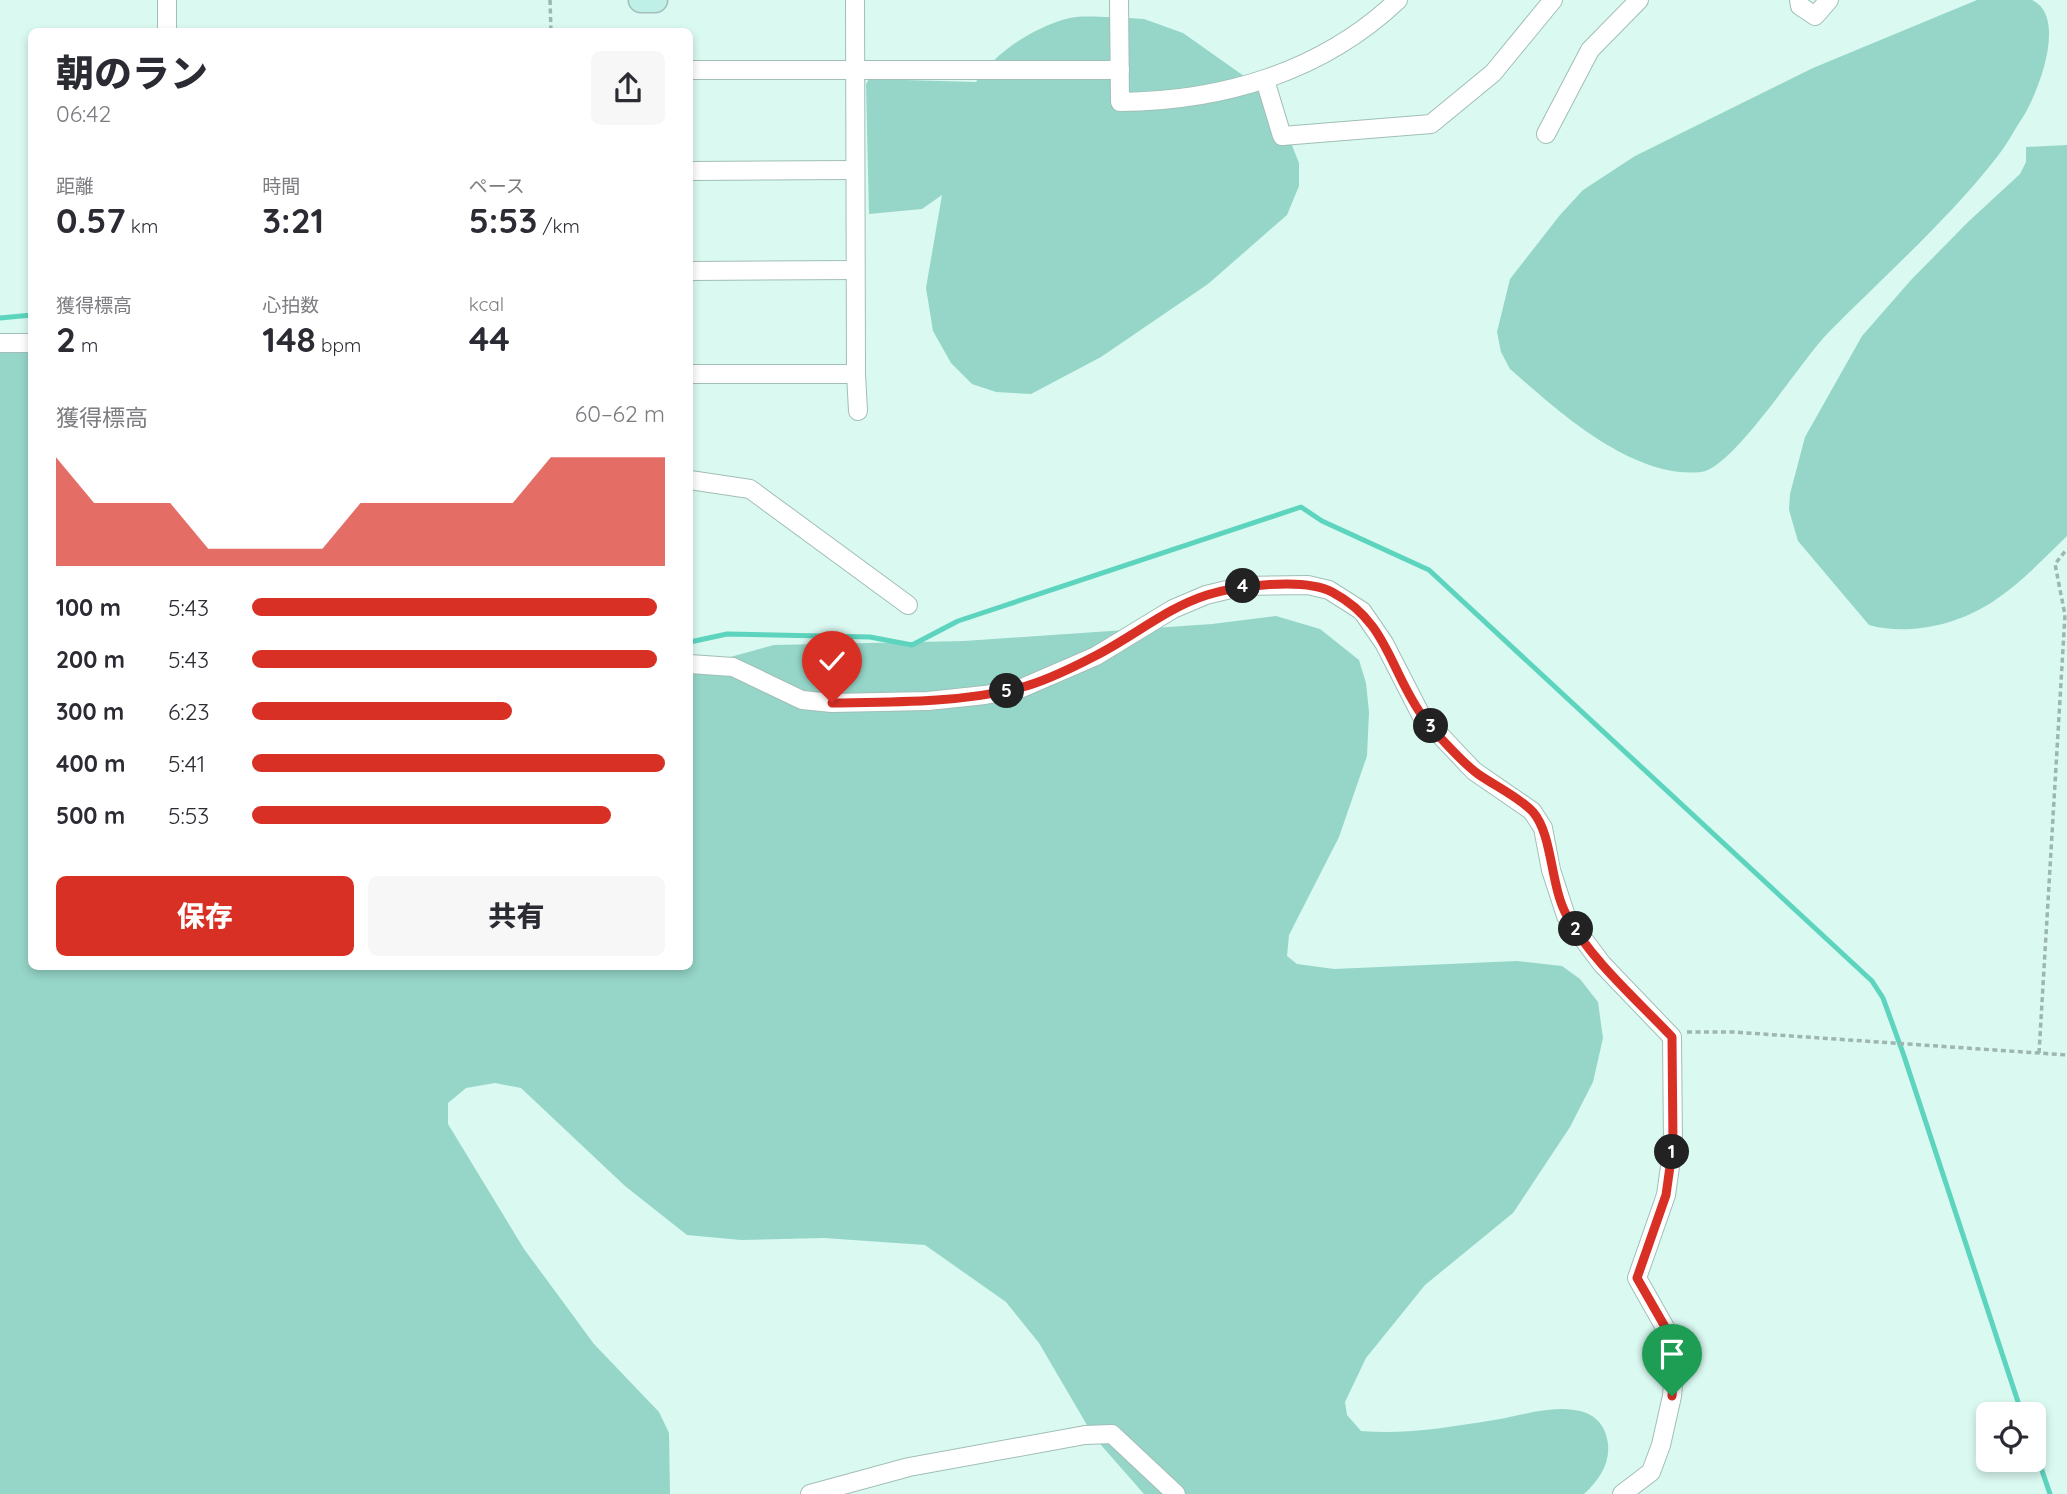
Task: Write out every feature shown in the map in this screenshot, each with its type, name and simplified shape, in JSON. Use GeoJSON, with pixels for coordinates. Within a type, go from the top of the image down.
{"type":"FeatureCollection","features":[{"type":"Feature","properties":{"kind":"street"},"geometry":{"type":"LineString","coordinates":[[167,0],[167,28]]}},
{"type":"Feature","properties":{"kind":"street"},"geometry":{"type":"LineString","coordinates":[[641,0],[655,0]]}},
{"type":"Feature","properties":{"kind":"street"},"geometry":{"type":"LineString","coordinates":[[855,0],[858,411]]}},
{"type":"Feature","properties":{"kind":"street"},"geometry":{"type":"LineString","coordinates":[[1119,0],[1121,102],[1159,101],[1220,93],[1265,80],[1334,49],[1382,15],[1398,0]]}},
{"type":"Feature","properties":{"kind":"street"},"geometry":{"type":"LineString","coordinates":[[1265,80],[1282,136],[1432,124],[1493,73],[1553,0]]}},
{"type":"Feature","properties":{"kind":"street"},"geometry":{"type":"LineString","coordinates":[[1546,134],[1590,50],[1639,0]]}},
{"type":"Feature","properties":{"kind":"street"},"geometry":{"type":"LineString","coordinates":[[1798,0],[1800,5],[1815,16],[1829,0]]}},
{"type":"Feature","properties":{"kind":"street"},"geometry":{"type":"LineString","coordinates":[[693,70],[1120,70]]}},
{"type":"Feature","properties":{"kind":"street"},"geometry":{"type":"LineString","coordinates":[[693,170],[855,170]]}},
{"type":"Feature","properties":{"kind":"street"},"geometry":{"type":"LineString","coordinates":[[693,271],[855,270]]}},
{"type":"Feature","properties":{"kind":"street"},"geometry":{"type":"LineString","coordinates":[[0,344],[28,343]]}},
{"type":"Feature","properties":{"kind":"street"},"geometry":{"type":"LineString","coordinates":[[693,374],[856,374]]}},
{"type":"Feature","properties":{"kind":"street"},"geometry":{"type":"LineString","coordinates":[[693,480],[750,489],[908,605]]}},
{"type":"Feature","properties":{"kind":"street"},"geometry":{"type":"LineString","coordinates":[[693,664],[733,667],[802,700],[832,703],[928,701],[1022,688],[1096,656],[1173,609],[1206,595],[1243,586],[1308,585],[1329,590],[1362,611],[1384,643],[1421,715],[1474,771],[1532,811],[1543,828],[1551,870],[1566,916],[1602,964],[1672,1037],[1673,1145],[1666,1195],[1637,1278],[1676,1346],[1672,1396],[1661,1445],[1651,1472],[1622,1494]]}},
{"type":"Feature","properties":{"kind":"street"},"geometry":{"type":"LineString","coordinates":[[810,1494],[909,1467],[1085,1435],[1112,1434],[1176,1494]]}},
{"type":"Feature","properties":{"kind":"path"},"geometry":{"type":"LineString","coordinates":[[550,0],[551,28]]}},
{"type":"Feature","properties":{"kind":"path"},"geometry":{"type":"LineString","coordinates":[[2039,1053],[2065,615],[2055,564],[2067,549]]}},
{"type":"Feature","properties":{"kind":"path"},"geometry":{"type":"LineString","coordinates":[[1672,1037],[1692,1031],[1733,1032],[1872,1044],[2067,1055]]}},
{"type":"Feature","properties":{"kind":"green space"},"geometry":{"type":"Polygon","coordinates":[[[1977,0],[2032,0],[2042,8],[2048,21],[2047,54],[2030,105],[2001,152],[1978,181],[1937,226],[1816,346],[1748,434],[1715,466],[1701,472],[1675,471],[1649,465],[1623,454],[1573,422],[1510,369],[1501,352],[1497,332],[1510,279],[1583,190],[1635,156],[1813,68],[1977,0]]]}},
{"type":"Feature","properties":{"kind":"green space"},"geometry":{"type":"Polygon","coordinates":[[[1071,18],[1144,19],[1183,33],[1251,81],[1291,143],[1299,163],[1299,186],[1287,215],[1208,284],[1101,357],[1031,394],[996,392],[972,384],[951,363],[933,331],[926,288],[942,195],[922,209],[869,214],[866,84],[869,79],[976,82],[993,61],[1028,35],[1071,18]]]}},
{"type":"Feature","properties":{"kind":"green space"},"geometry":{"type":"Polygon","coordinates":[[[2067,145],[2067,536],[2016,584],[1984,607],[1969,614],[1953,621],[1919,628],[1869,625],[1798,541],[1789,510],[1790,494],[1805,437],[1862,336],[1911,280],[2020,174],[2026,162],[2026,147],[2067,145]]]}},
{"type":"Feature","properties":{"kind":"green space"},"geometry":{"type":"Polygon","coordinates":[[[28,346],[28,970],[693,970],[693,667],[774,645],[964,641],[1212,624],[1276,616],[1320,629],[1359,660],[1366,683],[1369,712],[1367,756],[1339,837],[1289,935],[1287,956],[1297,964],[1334,969],[1517,961],[1562,966],[1580,979],[1598,1002],[1603,1038],[1593,1082],[1570,1127],[1513,1213],[1425,1285],[1366,1358],[1345,1402],[1347,1415],[1361,1431],[1394,1432],[1428,1430],[1544,1410],[1581,1411],[1597,1420],[1607,1437],[1607,1458],[1599,1477],[1584,1494],[1144,1494],[1094,1437],[1039,1343],[1006,1302],[925,1245],[824,1238],[741,1240],[687,1235],[625,1186],[521,1088],[495,1083],[466,1088],[448,1103],[448,1124],[524,1249],[594,1344],[659,1412],[669,1433],[670,1494],[0,1494],[0,347],[28,346]]]}},
{"type":"Feature","properties":{"kind":"waterway"},"geometry":{"type":"LineString","coordinates":[[0,318],[28,315]]}},
{"type":"Feature","properties":{"kind":"waterway"},"geometry":{"type":"LineString","coordinates":[[693,641],[727,634],[870,637],[912,645],[958,621],[1301,507],[1322,521],[1429,570],[1872,981],[1883,998],[1903,1053],[2018,1402]]}},
{"type":"Feature","properties":{"kind":"waterway"},"geometry":{"type":"LineString","coordinates":[[2043,1472],[2050,1494]]}},
{"type":"Feature","properties":{"kind":"route"},"geometry":{"type":"LineString","coordinates":[[832,703],[928,701],[1022,688],[1096,656],[1173,609],[1206,595],[1243,586],[1308,585],[1329,590],[1362,611],[1384,643],[1421,715],[1474,771],[1532,811],[1543,828],[1551,870],[1566,916],[1602,964],[1672,1037],[1673,1145],[1666,1195],[1637,1278],[1676,1346],[1672,1396]]}}]}
